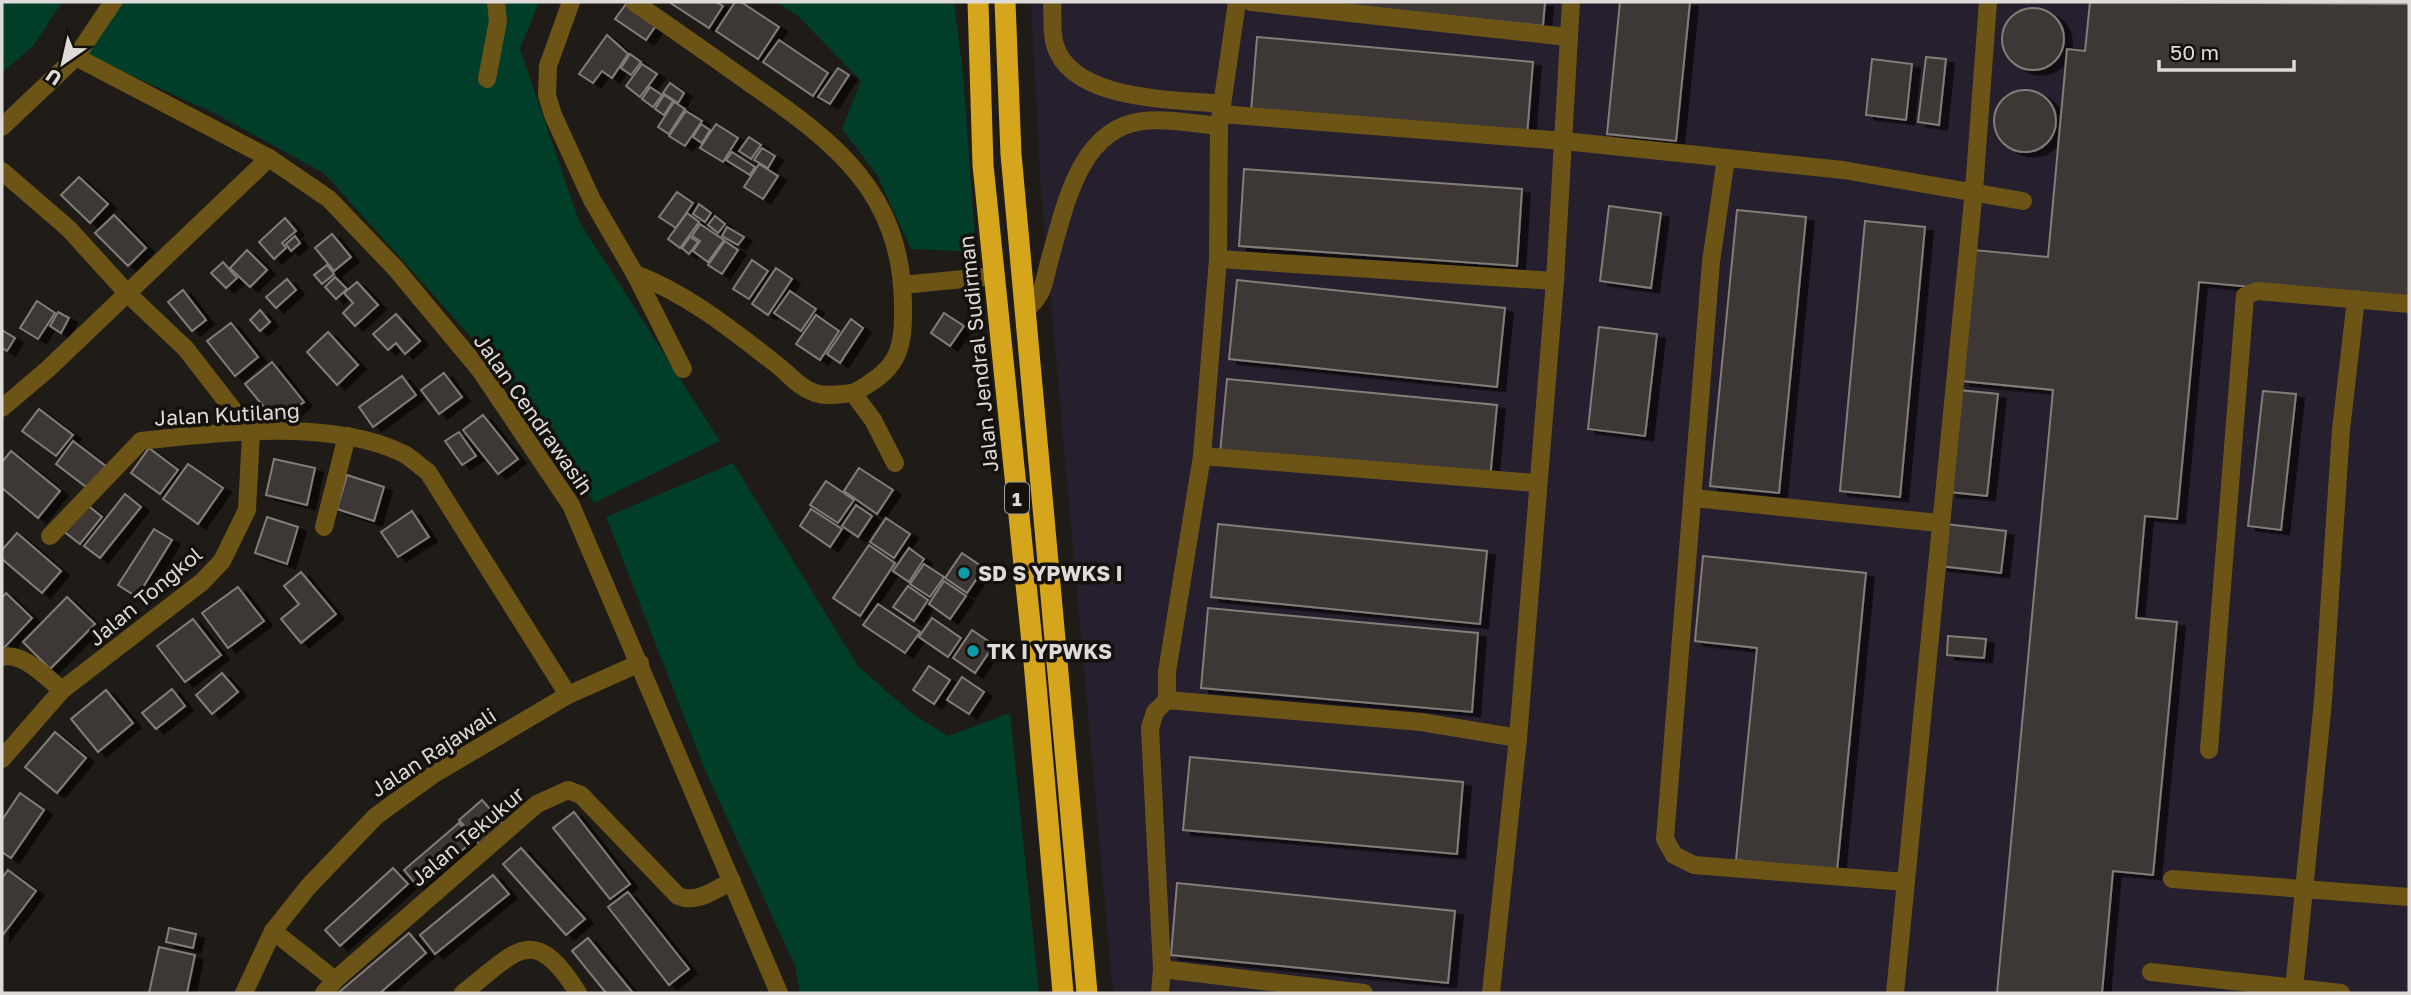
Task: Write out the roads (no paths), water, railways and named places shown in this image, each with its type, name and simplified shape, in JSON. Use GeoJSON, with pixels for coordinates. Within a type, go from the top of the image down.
{"type":"FeatureCollection","features":[{"type":"Feature","properties":{"kind":"highway","name":"Jalan Jendral Sudirman"},"geometry":{"type":"LineString","coordinates":[[978,2],[983,166],[1034,662],[1063,993]]}},
{"type":"Feature","properties":{"kind":"highway","name":"1"},"geometry":{"type":"LineString","coordinates":[[1005,2],[1011,154],[1087,993]]}},
{"type":"Feature","properties":{"kind":"street"},"geometry":{"type":"LineString","coordinates":[[2,127],[76,57],[113,2]]}},
{"type":"Feature","properties":{"kind":"street"},"geometry":{"type":"LineString","coordinates":[[487,79],[498,21],[496,2]]}},
{"type":"Feature","properties":{"kind":"street"},"geometry":{"type":"LineString","coordinates":[[571,2],[548,66],[547,95],[553,115],[592,200],[635,274],[683,369]]}},
{"type":"Feature","properties":{"kind":"street"},"geometry":{"type":"LineString","coordinates":[[634,2],[813,127],[849,159],[885,214],[902,285],[903,337],[895,361],[877,380],[853,393],[816,393],[793,381],[779,366],[704,310],[658,282],[635,274]]}},
{"type":"Feature","properties":{"kind":"street"},"geometry":{"type":"LineString","coordinates":[[1052,2],[1054,44],[1068,70],[1095,86],[1158,98],[1220,115]]}},
{"type":"Feature","properties":{"kind":"street"},"geometry":{"type":"LineString","coordinates":[[1160,993],[1163,969],[1150,728],[1155,712],[1167,700],[1167,672],[1202,456],[1218,259],[1220,115],[1237,2]]}},
{"type":"Feature","properties":{"kind":"street"},"geometry":{"type":"LineString","coordinates":[[1251,2],[1568,37]]}},
{"type":"Feature","properties":{"kind":"street"},"geometry":{"type":"LineString","coordinates":[[1491,993],[1518,738],[1536,483],[1555,281],[1571,2]]}},
{"type":"Feature","properties":{"kind":"street"},"geometry":{"type":"LineString","coordinates":[[1895,993],[1939,523],[1974,190],[1988,2]]}},
{"type":"Feature","properties":{"kind":"street","name":"Jalan Cendrawasih"},"geometry":{"type":"LineString","coordinates":[[76,57],[269,158],[329,199],[396,269],[480,370],[571,505],[779,993]]}},
{"type":"Feature","properties":{"kind":"street"},"geometry":{"type":"LineString","coordinates":[[1024,311],[1040,298],[1071,185],[1098,144],[1113,132],[1141,121],[1220,115],[1564,141],[1843,170],[1974,190],[2023,201]]}},
{"type":"Feature","properties":{"kind":"street"},"geometry":{"type":"LineString","coordinates":[[2,408],[128,294],[269,158]]}},
{"type":"Feature","properties":{"kind":"street"},"geometry":{"type":"LineString","coordinates":[[1726,158],[1711,262],[1665,839],[1674,855],[1694,865],[1905,882]]}},
{"type":"Feature","properties":{"kind":"street"},"geometry":{"type":"LineString","coordinates":[[2,171],[69,229],[128,294],[186,349],[251,433]]}},
{"type":"Feature","properties":{"kind":"street"},"geometry":{"type":"LineString","coordinates":[[1218,259],[1555,281]]}},
{"type":"Feature","properties":{"kind":"street"},"geometry":{"type":"LineString","coordinates":[[902,285],[994,276]]}},
{"type":"Feature","properties":{"kind":"street"},"geometry":{"type":"LineString","coordinates":[[2209,751],[2245,296],[2257,291],[2409,304]]}},
{"type":"Feature","properties":{"kind":"street"},"geometry":{"type":"LineString","coordinates":[[2294,989],[2323,701],[2341,430],[2356,299]]}},
{"type":"Feature","properties":{"kind":"street"},"geometry":{"type":"LineString","coordinates":[[853,393],[873,420],[895,463]]}},
{"type":"Feature","properties":{"kind":"street","name":"Jalan Kutilang"},"geometry":{"type":"LineString","coordinates":[[50,536],[137,443],[272,430],[347,436],[402,453],[428,472],[568,695]]}},
{"type":"Feature","properties":{"kind":"street","name":"Jalan Tongkol"},"geometry":{"type":"LineString","coordinates":[[2,759],[62,690],[202,582],[222,561],[247,510],[251,433]]}},
{"type":"Feature","properties":{"kind":"street"},"geometry":{"type":"LineString","coordinates":[[324,527],[347,436]]}},
{"type":"Feature","properties":{"kind":"street"},"geometry":{"type":"LineString","coordinates":[[1202,456],[1536,483]]}},
{"type":"Feature","properties":{"kind":"street"},"geometry":{"type":"LineString","coordinates":[[1693,498],[1939,523]]}},
{"type":"Feature","properties":{"kind":"street"},"geometry":{"type":"LineString","coordinates":[[2,657],[9,655],[19,658],[62,690]]}},
{"type":"Feature","properties":{"kind":"street","name":"Jalan Rajawali"},"geometry":{"type":"LineString","coordinates":[[244,993],[273,931],[308,887],[376,816],[434,774],[568,695],[640,663]]}},
{"type":"Feature","properties":{"kind":"street"},"geometry":{"type":"LineString","coordinates":[[1167,700],[1421,722],[1518,738]]}},
{"type":"Feature","properties":{"kind":"street","name":"Jalan Tekukur"},"geometry":{"type":"LineString","coordinates":[[273,931],[329,986],[537,804],[568,790],[581,795],[678,895],[689,900],[698,898],[732,881]]}},
{"type":"Feature","properties":{"kind":"street"},"geometry":{"type":"LineString","coordinates":[[2172,879],[2409,897]]}},
{"type":"Feature","properties":{"kind":"street"},"geometry":{"type":"LineString","coordinates":[[463,993],[518,951],[529,949],[559,962],[579,993]]}},
{"type":"Feature","properties":{"kind":"street"},"geometry":{"type":"LineString","coordinates":[[1163,969],[1364,993]]}},
{"type":"Feature","properties":{"kind":"street"},"geometry":{"type":"LineString","coordinates":[[2151,972],[2352,993]]}},
{"type":"Feature","properties":{"kind":"place","name":"SD S YPWKS I"},"geometry":{"type":"Point","coordinates":[964,573]}},
{"type":"Feature","properties":{"kind":"place","name":"TK I YPWKS"},"geometry":{"type":"Point","coordinates":[973,651]}}]}
